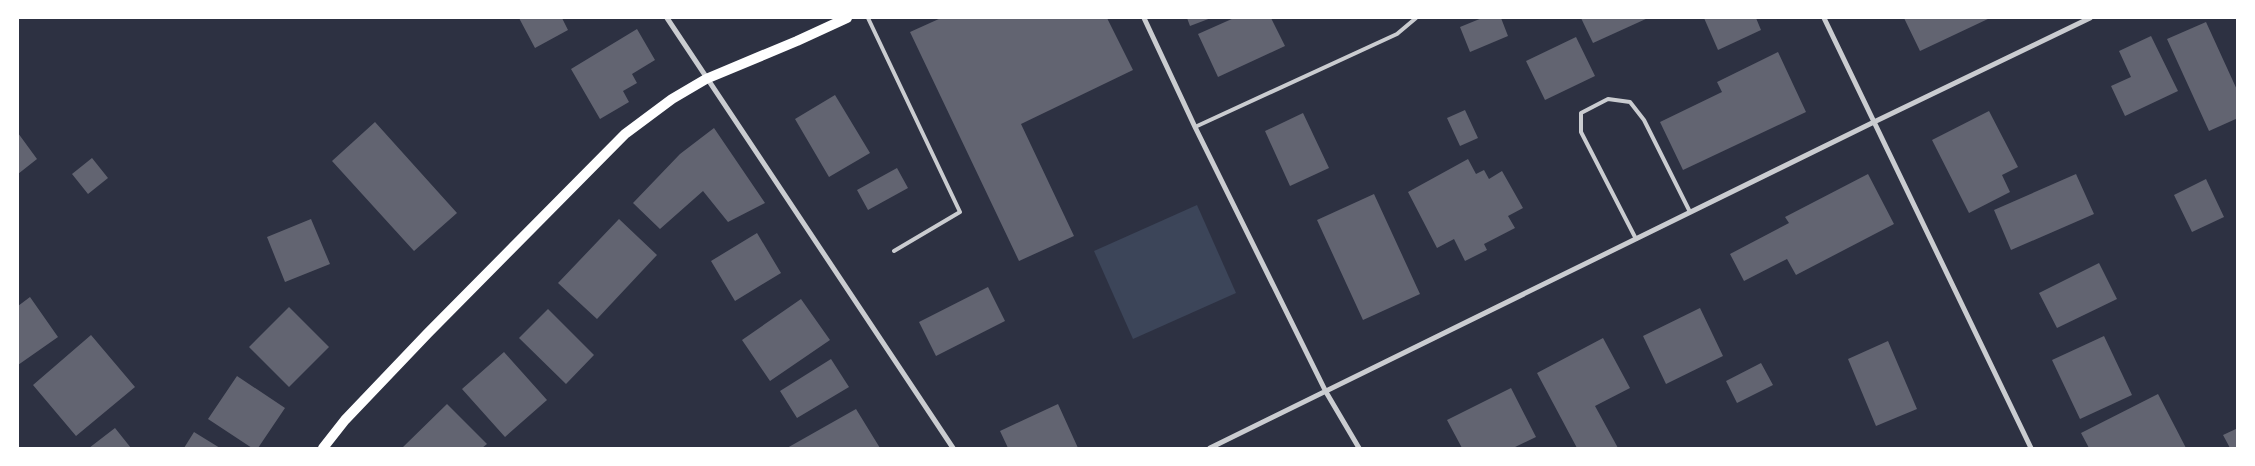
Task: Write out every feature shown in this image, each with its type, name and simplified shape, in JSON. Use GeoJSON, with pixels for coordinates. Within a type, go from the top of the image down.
{"type":"FeatureCollection","features":[{"type":"Feature","properties":{"kind":"main road"},"geometry":{"type":"LineString","coordinates":[[323,448],[345,420],[409,353],[625,134],[672,98],[706,79],[847,18]]}},
{"type":"Feature","properties":{"kind":"street"},"geometry":{"type":"LineString","coordinates":[[667,18],[953,448]]}},
{"type":"Feature","properties":{"kind":"street"},"geometry":{"type":"LineString","coordinates":[[1144,18],[1195,127],[1326,392],[1359,448]]}},
{"type":"Feature","properties":{"kind":"street"},"geometry":{"type":"LineString","coordinates":[[1824,18],[2031,448]]}},
{"type":"Feature","properties":{"kind":"street"},"geometry":{"type":"LineString","coordinates":[[1210,448],[2090,18]]}},
{"type":"Feature","properties":{"kind":"lane"},"geometry":{"type":"LineString","coordinates":[[868,18],[960,212],[894,251]]}},
{"type":"Feature","properties":{"kind":"lane"},"geometry":{"type":"LineString","coordinates":[[1195,127],[1398,34],[1416,18]]}},
{"type":"Feature","properties":{"kind":"lane"},"geometry":{"type":"LineString","coordinates":[[1636,240],[1581,132],[1581,113],[1608,98],[1630,102],[1644,120],[1690,212]]}},
{"type":"Feature","properties":{"kind":"shaded area"},"geometry":{"type":"Polygon","coordinates":[[[1197,205],[1236,293],[1133,339],[1094,251],[1197,205]]]}},
{"type":"Feature","properties":{"kind":"building"},"geometry":{"type":"Polygon","coordinates":[[[519,18],[562,18],[568,30],[535,48],[519,18]]]}},
{"type":"Feature","properties":{"kind":"building"},"geometry":{"type":"Polygon","coordinates":[[[941,18],[1107,18],[1133,70],[1021,124],[1074,236],[1019,261],[910,32],[941,18]]]}},
{"type":"Feature","properties":{"kind":"building"},"geometry":{"type":"Polygon","coordinates":[[[1187,18],[1211,18],[1190,26],[1187,18]]]}},
{"type":"Feature","properties":{"kind":"building"},"geometry":{"type":"Polygon","coordinates":[[[1234,18],[1271,18],[1285,46],[1218,77],[1198,34],[1234,18]]]}},
{"type":"Feature","properties":{"kind":"building"},"geometry":{"type":"Polygon","coordinates":[[[1482,18],[1501,18],[1508,36],[1470,52],[1460,27],[1482,18]]]}},
{"type":"Feature","properties":{"kind":"building"},"geometry":{"type":"Polygon","coordinates":[[[1581,18],[1648,18],[1593,43],[1581,18]]]}},
{"type":"Feature","properties":{"kind":"building"},"geometry":{"type":"Polygon","coordinates":[[[1704,18],[1756,18],[1761,30],[1718,50],[1704,18]]]}},
{"type":"Feature","properties":{"kind":"building"},"geometry":{"type":"Polygon","coordinates":[[[1904,18],[1990,18],[1920,51],[1904,18]]]}},
{"type":"Feature","properties":{"kind":"building"},"geometry":{"type":"Polygon","coordinates":[[[2206,22],[2238,92],[2238,118],[2209,131],[2167,39],[2206,22]]]}},
{"type":"Feature","properties":{"kind":"building"},"geometry":{"type":"Polygon","coordinates":[[[637,29],[655,60],[632,74],[637,83],[623,91],[629,102],[600,119],[571,69],[637,29]]]}},
{"type":"Feature","properties":{"kind":"building"},"geometry":{"type":"Polygon","coordinates":[[[2151,36],[2178,91],[2125,116],[2111,86],[2131,77],[2119,51],[2151,36]]]}},
{"type":"Feature","properties":{"kind":"building"},"geometry":{"type":"Polygon","coordinates":[[[1576,37],[1595,76],[1545,100],[1526,61],[1576,37]]]}},
{"type":"Feature","properties":{"kind":"building"},"geometry":{"type":"Polygon","coordinates":[[[1778,52],[1806,112],[1683,170],[1660,122],[1722,92],[1717,82],[1778,52]]]}},
{"type":"Feature","properties":{"kind":"building"},"geometry":{"type":"Polygon","coordinates":[[[835,95],[870,153],[829,177],[795,119],[835,95]]]}},
{"type":"Feature","properties":{"kind":"building"},"geometry":{"type":"Polygon","coordinates":[[[1465,110],[1478,138],[1460,146],[1447,118],[1465,110]]]}},
{"type":"Feature","properties":{"kind":"building"},"geometry":{"type":"Polygon","coordinates":[[[1989,111],[2018,167],[2002,175],[2010,192],[1969,213],[1932,140],[1989,111]]]}},
{"type":"Feature","properties":{"kind":"building"},"geometry":{"type":"Polygon","coordinates":[[[1303,113],[1329,168],[1290,186],[1265,131],[1303,113]]]}},
{"type":"Feature","properties":{"kind":"building"},"geometry":{"type":"Polygon","coordinates":[[[375,122],[457,213],[414,251],[332,161],[375,122]]]}},
{"type":"Feature","properties":{"kind":"building"},"geometry":{"type":"Polygon","coordinates":[[[714,128],[765,203],[728,222],[703,191],[660,229],[633,203],[680,154],[714,128]]]}},
{"type":"Feature","properties":{"kind":"building"},"geometry":{"type":"Polygon","coordinates":[[[18,133],[37,159],[18,174],[18,133]]]}},
{"type":"Feature","properties":{"kind":"building"},"geometry":{"type":"Polygon","coordinates":[[[92,158],[108,178],[88,194],[72,174],[92,158]]]}},
{"type":"Feature","properties":{"kind":"building"},"geometry":{"type":"Polygon","coordinates":[[[1468,159],[1476,174],[1484,170],[1489,179],[1502,171],[1523,208],[1508,216],[1515,228],[1484,244],[1487,250],[1465,261],[1454,239],[1437,248],[1408,192],[1468,159]]]}},
{"type":"Feature","properties":{"kind":"building"},"geometry":{"type":"Polygon","coordinates":[[[897,168],[908,188],[868,210],[857,190],[897,168]]]}},
{"type":"Feature","properties":{"kind":"building"},"geometry":{"type":"Polygon","coordinates":[[[1868,174],[1894,224],[1796,275],[1787,259],[1744,281],[1730,254],[1789,223],[1785,217],[1868,174]]]}},
{"type":"Feature","properties":{"kind":"building"},"geometry":{"type":"Polygon","coordinates":[[[2076,174],[2094,214],[2011,250],[1994,210],[2076,174]]]}},
{"type":"Feature","properties":{"kind":"building"},"geometry":{"type":"Polygon","coordinates":[[[2206,179],[2224,217],[2192,232],[2174,195],[2206,179]]]}},
{"type":"Feature","properties":{"kind":"building"},"geometry":{"type":"Polygon","coordinates":[[[1374,194],[1420,294],[1363,320],[1317,220],[1374,194]]]}},
{"type":"Feature","properties":{"kind":"building"},"geometry":{"type":"Polygon","coordinates":[[[311,219],[330,264],[285,282],[267,237],[311,219]]]}},
{"type":"Feature","properties":{"kind":"building"},"geometry":{"type":"Polygon","coordinates":[[[619,219],[657,255],[597,319],[558,283],[619,219]]]}},
{"type":"Feature","properties":{"kind":"building"},"geometry":{"type":"Polygon","coordinates":[[[757,233],[781,273],[735,301],[711,261],[757,233]]]}},
{"type":"Feature","properties":{"kind":"building"},"geometry":{"type":"Polygon","coordinates":[[[2099,263],[2117,299],[2057,328],[2039,293],[2099,263]]]}},
{"type":"Feature","properties":{"kind":"building"},"geometry":{"type":"Polygon","coordinates":[[[988,287],[1005,321],[936,356],[919,322],[988,287]]]}},
{"type":"Feature","properties":{"kind":"building"},"geometry":{"type":"Polygon","coordinates":[[[30,297],[58,337],[18,365],[18,306],[30,297]]]}},
{"type":"Feature","properties":{"kind":"building"},"geometry":{"type":"Polygon","coordinates":[[[801,299],[830,340],[770,381],[742,340],[801,299]]]}},
{"type":"Feature","properties":{"kind":"building"},"geometry":{"type":"Polygon","coordinates":[[[289,307],[329,347],[289,387],[249,347],[289,307]]]}},
{"type":"Feature","properties":{"kind":"building"},"geometry":{"type":"Polygon","coordinates":[[[1700,308],[1723,356],[1666,384],[1643,336],[1700,308]]]}},
{"type":"Feature","properties":{"kind":"building"},"geometry":{"type":"Polygon","coordinates":[[[548,309],[594,355],[566,384],[519,338],[548,309]]]}},
{"type":"Feature","properties":{"kind":"building"},"geometry":{"type":"Polygon","coordinates":[[[91,335],[135,387],[76,436],[33,385],[91,335]]]}},
{"type":"Feature","properties":{"kind":"building"},"geometry":{"type":"Polygon","coordinates":[[[2104,336],[2132,395],[2080,419],[2052,360],[2104,336]]]}},
{"type":"Feature","properties":{"kind":"building"},"geometry":{"type":"Polygon","coordinates":[[[1603,338],[1630,388],[1595,406],[1618,448],[1577,448],[1537,373],[1603,338]]]}},
{"type":"Feature","properties":{"kind":"building"},"geometry":{"type":"Polygon","coordinates":[[[1888,341],[1917,409],[1876,426],[1848,359],[1888,341]]]}},
{"type":"Feature","properties":{"kind":"building"},"geometry":{"type":"Polygon","coordinates":[[[504,352],[547,400],[505,437],[462,389],[504,352]]]}},
{"type":"Feature","properties":{"kind":"building"},"geometry":{"type":"Polygon","coordinates":[[[831,359],[849,387],[797,418],[780,391],[831,359]]]}},
{"type":"Feature","properties":{"kind":"building"},"geometry":{"type":"Polygon","coordinates":[[[1761,363],[1773,385],[1737,403],[1726,381],[1761,363]]]}},
{"type":"Feature","properties":{"kind":"building"},"geometry":{"type":"Polygon","coordinates":[[[237,376],[285,408],[258,448],[252,448],[208,419],[237,376]]]}},
{"type":"Feature","properties":{"kind":"building"},"geometry":{"type":"Polygon","coordinates":[[[1511,388],[1536,437],[1513,448],[1462,448],[1447,420],[1511,388]]]}},
{"type":"Feature","properties":{"kind":"building"},"geometry":{"type":"Polygon","coordinates":[[[2158,394],[2186,448],[2089,448],[2081,433],[2158,394]]]}},
{"type":"Feature","properties":{"kind":"building"},"geometry":{"type":"Polygon","coordinates":[[[447,404],[487,444],[482,448],[402,448],[447,404]]]}},
{"type":"Feature","properties":{"kind":"building"},"geometry":{"type":"Polygon","coordinates":[[[1058,404],[1078,448],[1008,448],[1000,431],[1058,404]]]}},
{"type":"Feature","properties":{"kind":"building"},"geometry":{"type":"Polygon","coordinates":[[[856,409],[880,448],[787,448],[856,409]]]}},
{"type":"Feature","properties":{"kind":"building"},"geometry":{"type":"Polygon","coordinates":[[[115,428],[131,448],[89,448],[115,428]]]}},
{"type":"Feature","properties":{"kind":"building"},"geometry":{"type":"Polygon","coordinates":[[[2238,428],[2238,448],[2230,448],[2223,435],[2238,428]]]}},
{"type":"Feature","properties":{"kind":"building"},"geometry":{"type":"Polygon","coordinates":[[[194,432],[220,448],[184,448],[194,432]]]}}]}
